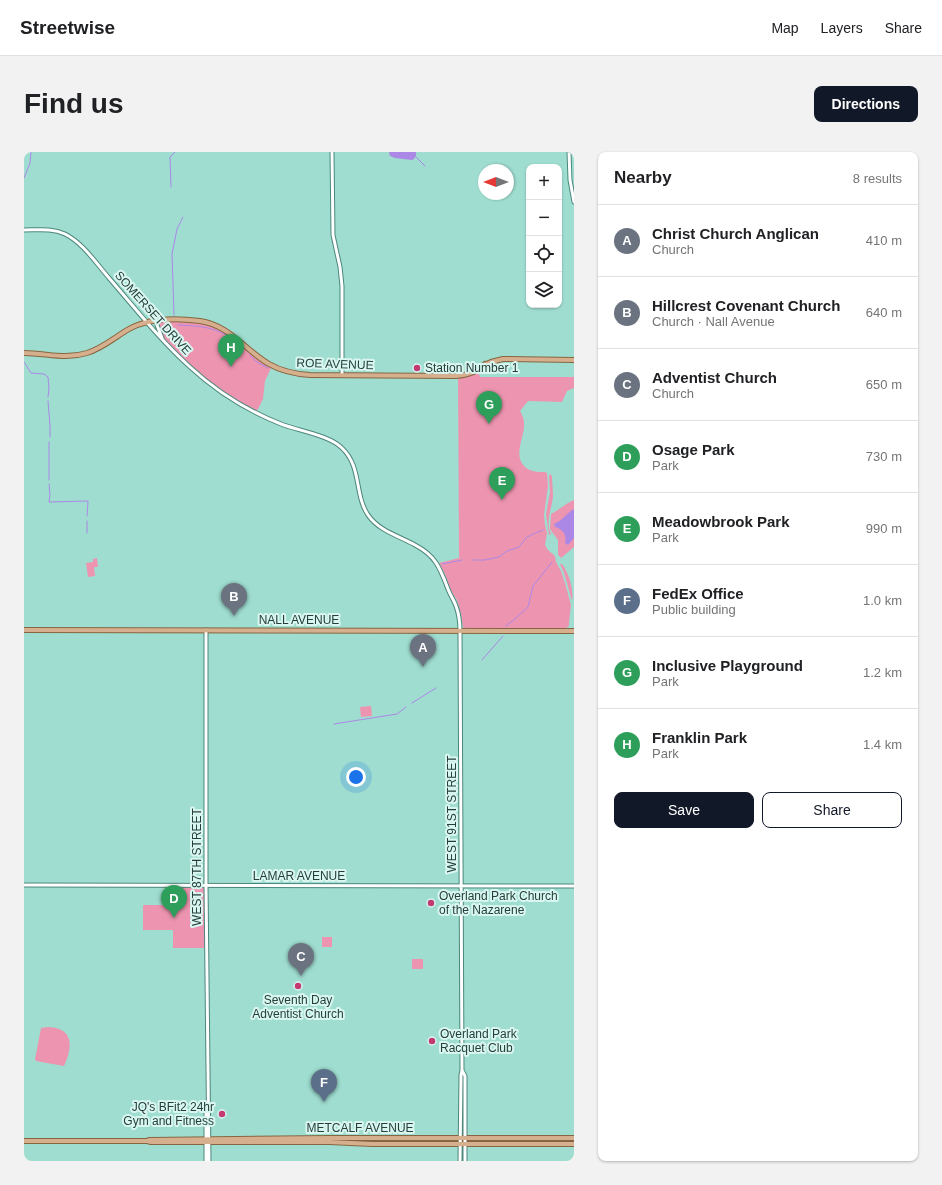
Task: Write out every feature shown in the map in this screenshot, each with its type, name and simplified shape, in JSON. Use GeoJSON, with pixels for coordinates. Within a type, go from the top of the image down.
{"type":"FeatureCollection","features":[{"type":"Feature","properties":{"kind":"main road","name":"ROE AVENUE"},"geometry":{"type":"LineString","coordinates":[[24,353],[57,357],[82,354],[105,345],[129,329],[147,322],[158,320],[184,320],[202,321],[213,324],[230,333],[268,363],[289,372],[303,374],[454,376],[503,359],[574,360]]}},
{"type":"Feature","properties":{"kind":"main road","name":"NALL AVENUE"},"geometry":{"type":"LineString","coordinates":[[24,630],[574,631]]}},
{"type":"Feature","properties":{"kind":"main road"},"geometry":{"type":"LineString","coordinates":[[514,1138],[515,1144]]}},
{"type":"Feature","properties":{"kind":"main road","name":"METCALF AVENUE"},"geometry":{"type":"LineString","coordinates":[[208,1141],[574,1138]]}},
{"type":"Feature","properties":{"kind":"main road","name":"METCALF AVENUE"},"geometry":{"type":"LineString","coordinates":[[24,1141],[151,1140],[332,1142],[372,1144],[574,1144]]}},
{"type":"Feature","properties":{"kind":"street"},"geometry":{"type":"LineString","coordinates":[[332,152],[333,235],[340,267],[342,286],[342,375]]}},
{"type":"Feature","properties":{"kind":"street"},"geometry":{"type":"LineString","coordinates":[[569,152],[570,180],[574,202]]}},
{"type":"Feature","properties":{"kind":"street","name":"SOMERSET DRIVE"},"geometry":{"type":"LineString","coordinates":[[24,230],[44,229],[56,231],[65,234],[75,241],[181,359],[204,379],[236,402],[281,424],[329,439],[343,449],[350,457],[353,464],[362,503],[370,518],[384,530],[421,548],[432,557],[440,568],[456,606],[459,616],[460,631]]}},
{"type":"Feature","properties":{"kind":"street"},"geometry":{"type":"LineString","coordinates":[[158,320],[157,325],[164,341]]}},
{"type":"Feature","properties":{"kind":"street","name":"WEST 87TH STREET"},"geometry":{"type":"LineString","coordinates":[[206,630],[206,885],[209,1109],[207,1161]]}},
{"type":"Feature","properties":{"kind":"street","name":"WEST 91ST STREET"},"geometry":{"type":"LineString","coordinates":[[460,631],[462,1070],[460,1094],[463,1138]]}},
{"type":"Feature","properties":{"kind":"street","name":"LAMAR AVENUE"},"geometry":{"type":"LineString","coordinates":[[24,885],[574,886]]}},
{"type":"Feature","properties":{"kind":"street","name":"WEST 91ST STREET"},"geometry":{"type":"LineString","coordinates":[[462,1070],[465,1076],[463,1138],[465,1161]]}},
{"type":"Feature","properties":{"kind":"street"},"geometry":{"type":"LineString","coordinates":[[461,1077],[463,1092],[465,1094]]}},
{"type":"Feature","properties":{"kind":"street"},"geometry":{"type":"LineString","coordinates":[[460,1094],[463,1095],[465,1107]]}},
{"type":"Feature","properties":{"kind":"street","name":"WEST 91ST STREET"},"geometry":{"type":"LineString","coordinates":[[460,1161],[463,1144]]}},
{"type":"Feature","properties":{"kind":"shaded area"},"geometry":{"type":"Polygon","coordinates":[[[389,152],[416,152],[416,156],[412,160],[395,158],[390,156],[389,152]]]}},
{"type":"Feature","properties":{"kind":"shaded area"},"geometry":{"type":"Polygon","coordinates":[[[168,319],[213,325],[272,366],[265,381],[263,399],[256,413],[196,372],[175,352],[166,342],[158,325],[158,322],[168,319]]]}},
{"type":"Feature","properties":{"kind":"shaded area"},"geometry":{"type":"Polygon","coordinates":[[[478,371],[480,377],[574,377],[574,388],[567,391],[562,402],[528,401],[520,411],[524,423],[519,451],[521,461],[524,466],[529,469],[547,473],[548,486],[544,515],[547,533],[545,545],[555,556],[571,605],[569,626],[566,628],[465,629],[463,627],[457,600],[451,591],[439,563],[459,558],[458,377],[478,371]]]}},
{"type":"Feature","properties":{"kind":"shaded area"},"geometry":{"type":"Polygon","coordinates":[[[550,474],[552,476],[553,496],[549,520],[549,529],[551,534],[549,535],[546,514],[550,492],[550,474]]]}},
{"type":"Feature","properties":{"kind":"shaded area"},"geometry":{"type":"Polygon","coordinates":[[[574,500],[574,547],[561,558],[558,555],[558,540],[550,529],[551,514],[574,500]]]}},
{"type":"Feature","properties":{"kind":"shaded area"},"geometry":{"type":"Polygon","coordinates":[[[574,509],[574,538],[568,545],[565,543],[564,533],[555,527],[554,524],[574,509]]]}},
{"type":"Feature","properties":{"kind":"shaded area"},"geometry":{"type":"Polygon","coordinates":[[[97,558],[98,567],[94,567],[95,576],[88,577],[86,563],[93,562],[93,559],[97,558]]]}},
{"type":"Feature","properties":{"kind":"shaded area"},"geometry":{"type":"Polygon","coordinates":[[[560,564],[562,564],[565,568],[569,577],[572,587],[572,601],[564,573],[560,564]]]}},
{"type":"Feature","properties":{"kind":"shaded area"},"geometry":{"type":"Polygon","coordinates":[[[371,706],[372,716],[361,717],[360,707],[371,706]]]}},
{"type":"Feature","properties":{"kind":"shaded area"},"geometry":{"type":"Polygon","coordinates":[[[174,886],[204,887],[204,948],[173,948],[173,930],[143,930],[143,905],[174,905],[174,886]]]}},
{"type":"Feature","properties":{"kind":"shaded area"},"geometry":{"type":"Polygon","coordinates":[[[322,937],[332,937],[332,947],[322,947],[322,937]]]}},
{"type":"Feature","properties":{"kind":"shaded area"},"geometry":{"type":"Polygon","coordinates":[[[412,959],[423,959],[423,969],[412,969],[412,959]]]}},
{"type":"Feature","properties":{"kind":"shaded area"},"geometry":{"type":"Polygon","coordinates":[[[41,1028],[57,1028],[67,1035],[70,1046],[64,1066],[36,1061],[35,1059],[41,1028]]]}},
{"type":"Feature","properties":{"kind":"waterway"},"geometry":{"type":"LineString","coordinates":[[24,178],[30,163],[31,152]]}},
{"type":"Feature","properties":{"kind":"waterway"},"geometry":{"type":"LineString","coordinates":[[171,187],[170,157],[175,152]]}},
{"type":"Feature","properties":{"kind":"waterway"},"geometry":{"type":"LineString","coordinates":[[416,157],[425,166]]}},
{"type":"Feature","properties":{"kind":"waterway"},"geometry":{"type":"LineString","coordinates":[[174,315],[172,254],[177,229],[183,217]]}},
{"type":"Feature","properties":{"kind":"waterway"},"geometry":{"type":"LineString","coordinates":[[178,325],[210,328],[224,334],[238,344]]}},
{"type":"Feature","properties":{"kind":"waterway"},"geometry":{"type":"LineString","coordinates":[[250,355],[257,362],[268,368]]}},
{"type":"Feature","properties":{"kind":"waterway"},"geometry":{"type":"LineString","coordinates":[[24,362],[31,373],[44,374],[48,377],[48,397]]}},
{"type":"Feature","properties":{"kind":"waterway"},"geometry":{"type":"LineString","coordinates":[[48,401],[50,437]]}},
{"type":"Feature","properties":{"kind":"waterway"},"geometry":{"type":"LineString","coordinates":[[49,442],[49,480]]}},
{"type":"Feature","properties":{"kind":"waterway"},"geometry":{"type":"LineString","coordinates":[[49,484],[49,502],[88,501],[87,516]]}},
{"type":"Feature","properties":{"kind":"waterway"},"geometry":{"type":"LineString","coordinates":[[87,521],[87,533]]}},
{"type":"Feature","properties":{"kind":"waterway"},"geometry":{"type":"LineString","coordinates":[[473,560],[485,560],[499,557],[507,551],[519,547],[526,538],[543,530]]}},
{"type":"Feature","properties":{"kind":"waterway"},"geometry":{"type":"LineString","coordinates":[[442,564],[462,560]]}},
{"type":"Feature","properties":{"kind":"waterway"},"geometry":{"type":"LineString","coordinates":[[506,626],[528,607],[533,586],[552,562]]}},
{"type":"Feature","properties":{"kind":"waterway"},"geometry":{"type":"LineString","coordinates":[[482,660],[503,636]]}},
{"type":"Feature","properties":{"kind":"waterway"},"geometry":{"type":"LineString","coordinates":[[412,703],[436,688]]}},
{"type":"Feature","properties":{"kind":"waterway"},"geometry":{"type":"LineString","coordinates":[[334,724],[397,714],[406,707]]}},
{"type":"Feature","properties":{"kind":"place","name":"Franklin Park"},"geometry":{"type":"Point","coordinates":[231,367]}},
{"type":"Feature","properties":{"kind":"place","name":"Station Number 1"},"geometry":{"type":"Point","coordinates":[417,368]}},
{"type":"Feature","properties":{"kind":"place","name":"Inclusive Playground"},"geometry":{"type":"Point","coordinates":[489,424]}},
{"type":"Feature","properties":{"kind":"place","name":"Meadowbrook Park"},"geometry":{"type":"Point","coordinates":[502,500]}},
{"type":"Feature","properties":{"kind":"place","name":"Hillcrest Covenant Church"},"geometry":{"type":"Point","coordinates":[234,616]}},
{"type":"Feature","properties":{"kind":"place","name":"Christ Church Anglican"},"geometry":{"type":"Point","coordinates":[423,667]}},
{"type":"Feature","properties":{"kind":"place","name":"Overland Park Church of the Nazarene"},"geometry":{"type":"Point","coordinates":[431,903]}},
{"type":"Feature","properties":{"kind":"place","name":"Osage Park"},"geometry":{"type":"Point","coordinates":[174,918]}},
{"type":"Feature","properties":{"kind":"place","name":"Adventist Church"},"geometry":{"type":"Point","coordinates":[301,976]}},
{"type":"Feature","properties":{"kind":"place","name":"Seventh Day Adventist Church"},"geometry":{"type":"Point","coordinates":[298,986]}},
{"type":"Feature","properties":{"kind":"place","name":"Overland Park Racquet Club"},"geometry":{"type":"Point","coordinates":[432,1041]}},
{"type":"Feature","properties":{"kind":"place","name":"FedEx Office"},"geometry":{"type":"Point","coordinates":[324,1102]}},
{"type":"Feature","properties":{"kind":"place","name":"JQ's BFit2 24hr Gym and Fitness"},"geometry":{"type":"Point","coordinates":[222,1114]}}]}
